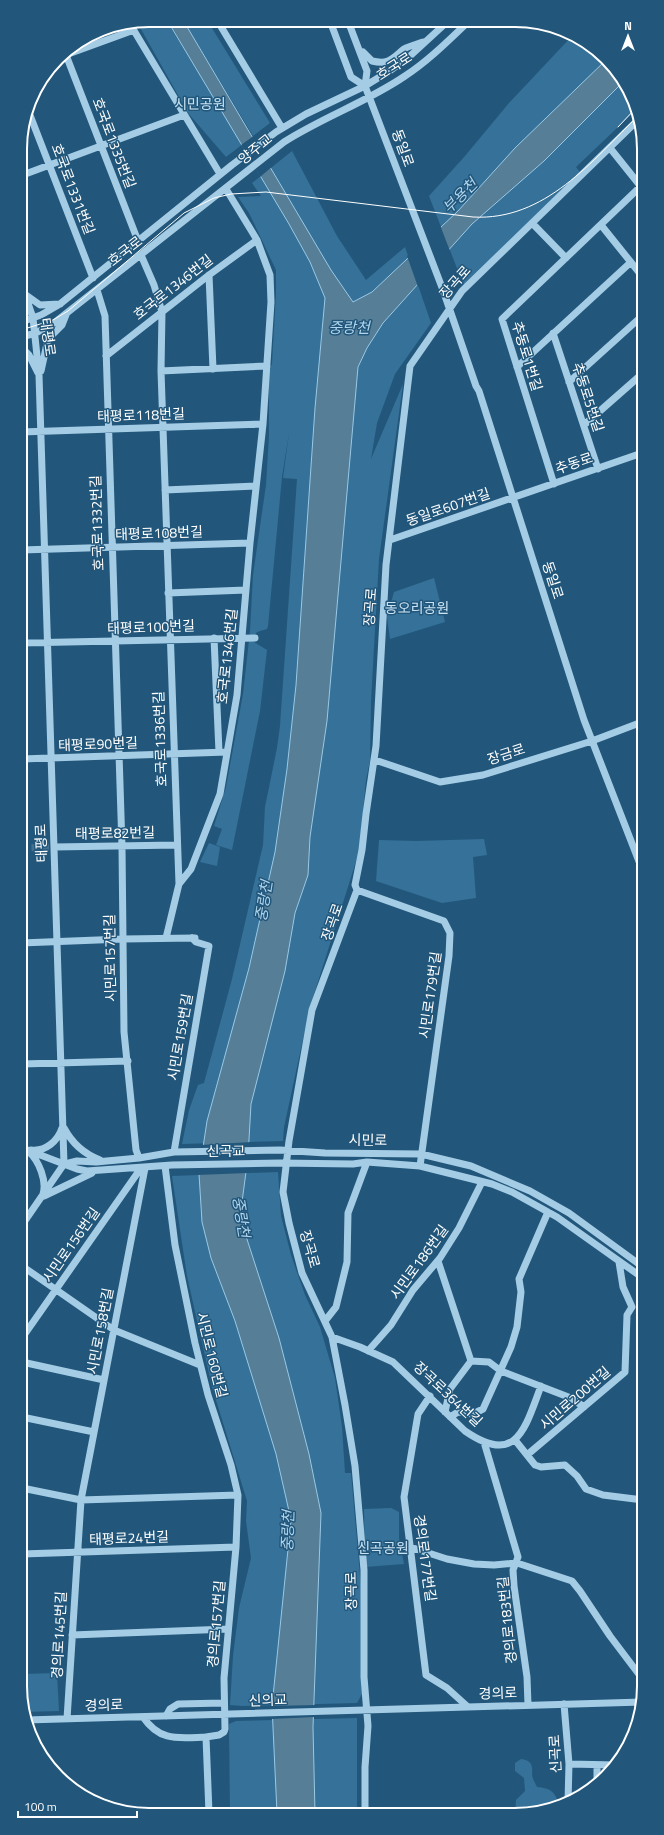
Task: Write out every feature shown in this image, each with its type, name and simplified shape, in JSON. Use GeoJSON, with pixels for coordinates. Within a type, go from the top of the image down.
{"type":"FeatureCollection","features":[{"type":"Feature","properties":{"kind":"street"},"geometry":{"type":"LineString","coordinates":[[221,27],[279,130]]}},
{"type":"Feature","properties":{"kind":"street","name":"동일로"},"geometry":{"type":"LineString","coordinates":[[332,27],[351,77],[365,86]]}},
{"type":"Feature","properties":{"kind":"street","name":"동일로"},"geometry":{"type":"LineString","coordinates":[[351,27],[367,71],[365,86],[416,218],[479,391],[592,741],[637,856]]}},
{"type":"Feature","properties":{"kind":"street"},"geometry":{"type":"LineString","coordinates":[[352,27],[365,55],[374,62],[384,62],[394,59],[405,49],[426,40]]}},
{"type":"Feature","properties":{"kind":"street","name":"호국로"},"geometry":{"type":"LineString","coordinates":[[279,130],[306,114],[365,86],[404,61],[441,27]]}},
{"type":"Feature","properties":{"kind":"street","name":"호국로"},"geometry":{"type":"LineString","coordinates":[[284,142],[410,72],[439,49],[463,27]]}},
{"type":"Feature","properties":{"kind":"street"},"geometry":{"type":"LineString","coordinates":[[133,28],[220,174]]}},
{"type":"Feature","properties":{"kind":"street"},"geometry":{"type":"LineString","coordinates":[[80,49],[127,29]]}},
{"type":"Feature","properties":{"kind":"street","name":"호국로1335번길"},"geometry":{"type":"LineString","coordinates":[[65,61],[138,241]]}},
{"type":"Feature","properties":{"kind":"street"},"geometry":{"type":"LineString","coordinates":[[27,173],[184,115]]}},
{"type":"Feature","properties":{"kind":"street","name":"호국로1331번길"},"geometry":{"type":"LineString","coordinates":[[31,118],[93,278]]}},
{"type":"Feature","properties":{"kind":"street","name":"장곡로"},"geometry":{"type":"LineString","coordinates":[[365,1808],[365,1767],[368,1726],[364,1671],[364,1570],[355,1473],[345,1405],[332,1337],[326,1321],[302,1273],[289,1223],[283,1192],[284,1151],[312,1010],[357,890],[355,885],[362,850],[375,760],[386,565],[410,366],[462,291],[635,123]]}},
{"type":"Feature","properties":{"kind":"street","name":"양주교"},"geometry":{"type":"LineString","coordinates":[[232,165],[279,130]]}},
{"type":"Feature","properties":{"kind":"street","name":"양주교"},"geometry":{"type":"LineString","coordinates":[[241,176],[284,142]]}},
{"type":"Feature","properties":{"kind":"street"},"geometry":{"type":"LineString","coordinates":[[610,148],[637,183]]}},
{"type":"Feature","properties":{"kind":"street","name":"호국로"},"geometry":{"type":"LineString","coordinates":[[27,320],[48,312],[60,304],[232,165]]}},
{"type":"Feature","properties":{"kind":"street","name":"호국로"},"geometry":{"type":"LineString","coordinates":[[27,335],[36,333],[54,324],[241,176]]}},
{"type":"Feature","properties":{"kind":"street","name":"호국로1346번길"},"geometry":{"type":"LineString","coordinates":[[166,938],[178,884],[191,870],[220,794],[237,695],[250,543],[263,424],[271,302],[270,275],[257,240],[226,189]]}},
{"type":"Feature","properties":{"kind":"street","name":"추동로1번길"},"geometry":{"type":"LineString","coordinates":[[554,484],[502,319],[637,192]]}},
{"type":"Feature","properties":{"kind":"street"},"geometry":{"type":"LineString","coordinates":[[532,223],[566,258]]}},
{"type":"Feature","properties":{"kind":"street"},"geometry":{"type":"LineString","coordinates":[[601,225],[637,270]]}},
{"type":"Feature","properties":{"kind":"street","name":"호국로1346번길"},"geometry":{"type":"LineString","coordinates":[[106,356],[209,275],[257,240]]}},
{"type":"Feature","properties":{"kind":"street","name":"호국로1336번길"},"geometry":{"type":"LineString","coordinates":[[141,256],[154,285],[162,312],[161,371],[178,884]]}},
{"type":"Feature","properties":{"kind":"street"},"geometry":{"type":"LineString","coordinates":[[517,367],[631,262]]}},
{"type":"Feature","properties":{"kind":"street"},"geometry":{"type":"LineString","coordinates":[[209,275],[213,368]]}},
{"type":"Feature","properties":{"kind":"street","name":"호국로1332번길"},"geometry":{"type":"LineString","coordinates":[[97,290],[105,316],[107,428],[118,756]]}},
{"type":"Feature","properties":{"kind":"street"},"geometry":{"type":"LineString","coordinates":[[27,296],[40,305],[60,304]]}},
{"type":"Feature","properties":{"kind":"street","name":"태평로"},"geometry":{"type":"LineString","coordinates":[[27,298],[36,333],[39,375],[64,1164]]}},
{"type":"Feature","properties":{"kind":"street"},"geometry":{"type":"LineString","coordinates":[[39,375],[48,339],[62,325],[67,313]]}},
{"type":"Feature","properties":{"kind":"street"},"geometry":{"type":"LineString","coordinates":[[569,382],[637,321]]}},
{"type":"Feature","properties":{"kind":"street","name":"추동로5번길"},"geometry":{"type":"LineString","coordinates":[[553,333],[598,469]]}},
{"type":"Feature","properties":{"kind":"street"},"geometry":{"type":"LineString","coordinates":[[27,353],[39,375]]}},
{"type":"Feature","properties":{"kind":"street"},"geometry":{"type":"LineString","coordinates":[[161,371],[267,366]]}},
{"type":"Feature","properties":{"kind":"street"},"geometry":{"type":"LineString","coordinates":[[584,425],[637,378]]}},
{"type":"Feature","properties":{"kind":"street","name":"태평로118번길"},"geometry":{"type":"LineString","coordinates":[[27,432],[263,424]]}},
{"type":"Feature","properties":{"kind":"street","name":"추동로"},"geometry":{"type":"LineString","coordinates":[[513,498],[637,455]]}},
{"type":"Feature","properties":{"kind":"street"},"geometry":{"type":"LineString","coordinates":[[165,490],[256,486]]}},
{"type":"Feature","properties":{"kind":"street","name":"동일로607번길"},"geometry":{"type":"LineString","coordinates":[[390,540],[513,498]]}},
{"type":"Feature","properties":{"kind":"street","name":"태평로108번길"},"geometry":{"type":"LineString","coordinates":[[27,550],[250,543]]}},
{"type":"Feature","properties":{"kind":"street"},"geometry":{"type":"LineString","coordinates":[[168,593],[246,590]]}},
{"type":"Feature","properties":{"kind":"street","name":"태평로100번길"},"geometry":{"type":"LineString","coordinates":[[27,643],[242,637],[255,638]]}},
{"type":"Feature","properties":{"kind":"street"},"geometry":{"type":"LineString","coordinates":[[214,638],[219,752]]}},
{"type":"Feature","properties":{"kind":"street","name":"장금로"},"geometry":{"type":"LineString","coordinates":[[375,760],[440,782],[483,775],[592,741],[637,724]]}},
{"type":"Feature","properties":{"kind":"street","name":"태평로90번길"},"geometry":{"type":"LineString","coordinates":[[27,760],[227,752]]}},
{"type":"Feature","properties":{"kind":"street","name":"시민로157번길"},"geometry":{"type":"LineString","coordinates":[[118,756],[122,847],[124,1032],[136,1150],[139,1158]]}},
{"type":"Feature","properties":{"kind":"street","name":"태평로82번길"},"geometry":{"type":"LineString","coordinates":[[54,847],[177,845]]}},
{"type":"Feature","properties":{"kind":"street","name":"시민로179번길"},"geometry":{"type":"LineString","coordinates":[[357,890],[444,921],[450,933],[450,956],[420,1166]]}},
{"type":"Feature","properties":{"kind":"street"},"geometry":{"type":"LineString","coordinates":[[27,943],[166,938]]}},
{"type":"Feature","properties":{"kind":"street","name":"시민로159번길"},"geometry":{"type":"LineString","coordinates":[[166,938],[194,938],[196,942],[209,946],[174,1152]]}},
{"type":"Feature","properties":{"kind":"street"},"geometry":{"type":"LineString","coordinates":[[27,1064],[128,1061]]}},
{"type":"Feature","properties":{"kind":"street"},"geometry":{"type":"LineString","coordinates":[[27,1150],[34,1151],[46,1148],[59,1136],[62,1126]]}},
{"type":"Feature","properties":{"kind":"street"},"geometry":{"type":"LineString","coordinates":[[62,1126],[68,1136],[80,1149],[92,1157],[101,1160]]}},
{"type":"Feature","properties":{"kind":"street","name":"시민로"},"geometry":{"type":"LineString","coordinates":[[27,1150],[82,1171],[168,1166]]}},
{"type":"Feature","properties":{"kind":"street","name":"시민로"},"geometry":{"type":"LineString","coordinates":[[64,1164],[77,1161],[139,1158],[174,1152],[284,1151],[421,1154],[472,1166],[530,1191],[569,1213],[637,1263]]}},
{"type":"Feature","properties":{"kind":"street"},"geometry":{"type":"LineString","coordinates":[[27,1152],[35,1159],[42,1178],[44,1190],[42,1197]]}},
{"type":"Feature","properties":{"kind":"street"},"geometry":{"type":"LineString","coordinates":[[326,1321],[336,1307],[347,1262],[348,1213],[367,1162]]}},
{"type":"Feature","properties":{"kind":"street","name":"시민로"},"geometry":{"type":"LineString","coordinates":[[283,1163],[353,1164],[367,1162],[420,1166],[492,1184],[512,1192],[548,1212],[637,1274]]}},
{"type":"Feature","properties":{"kind":"street","name":"신곡교"},"geometry":{"type":"LineString","coordinates":[[168,1166],[283,1163]]}},
{"type":"Feature","properties":{"kind":"street"},"geometry":{"type":"LineString","coordinates":[[27,1218],[64,1164]]}},
{"type":"Feature","properties":{"kind":"street","name":"시민로160번길"},"geometry":{"type":"LineString","coordinates":[[168,1166],[175,1245],[200,1365],[231,1465],[238,1495],[236,1547]]}},
{"type":"Feature","properties":{"kind":"street","name":"시민로156번길"},"geometry":{"type":"LineString","coordinates":[[27,1331],[143,1168]]}},
{"type":"Feature","properties":{"kind":"street","name":"시민로158번길"},"geometry":{"type":"LineString","coordinates":[[77,1553],[81,1500],[114,1330],[143,1168]]}},
{"type":"Feature","properties":{"kind":"street"},"geometry":{"type":"LineString","coordinates":[[42,1197],[78,1178],[101,1170]]}},
{"type":"Feature","properties":{"kind":"street","name":"시민로186번길"},"geometry":{"type":"LineString","coordinates":[[368,1351],[391,1325],[413,1290],[438,1261],[459,1228],[482,1182]]}},
{"type":"Feature","properties":{"kind":"street"},"geometry":{"type":"LineString","coordinates":[[471,1361],[450,1389],[448,1415],[458,1412],[474,1414],[483,1409],[511,1347],[517,1327],[521,1292],[519,1279],[548,1212]]}},
{"type":"Feature","properties":{"kind":"street"},"geometry":{"type":"LineString","coordinates":[[438,1261],[471,1361]]}},
{"type":"Feature","properties":{"kind":"street","name":"시민로200번길"},"geometry":{"type":"LineString","coordinates":[[527,1455],[625,1372],[628,1315],[632,1307],[623,1287],[619,1262]]}},
{"type":"Feature","properties":{"kind":"street"},"geometry":{"type":"LineString","coordinates":[[27,1270],[114,1330],[200,1365]]}},
{"type":"Feature","properties":{"kind":"street","name":"장곡로364번길"},"geometry":{"type":"LineString","coordinates":[[332,1337],[393,1362],[465,1431],[484,1442],[495,1446],[515,1440]]}},
{"type":"Feature","properties":{"kind":"street"},"geometry":{"type":"LineString","coordinates":[[471,1361],[489,1362],[501,1371],[570,1398],[584,1407]]}},
{"type":"Feature","properties":{"kind":"street"},"geometry":{"type":"LineString","coordinates":[[27,1363],[104,1380]]}},
{"type":"Feature","properties":{"kind":"street"},"geometry":{"type":"LineString","coordinates":[[540,1386],[524,1430],[515,1440],[535,1465],[541,1467],[566,1465],[577,1476],[586,1489],[603,1495],[637,1499]]}},
{"type":"Feature","properties":{"kind":"street","name":"경의로177번길"},"geometry":{"type":"LineString","coordinates":[[430,1396],[418,1414],[404,1497],[410,1547],[426,1675],[447,1688],[468,1707]]}},
{"type":"Feature","properties":{"kind":"street"},"geometry":{"type":"LineString","coordinates":[[27,1418],[94,1432]]}},
{"type":"Feature","properties":{"kind":"street","name":"경의로183번길"},"geometry":{"type":"LineString","coordinates":[[484,1442],[518,1557],[513,1570],[514,1586],[527,1677],[528,1705]]}},
{"type":"Feature","properties":{"kind":"street"},"geometry":{"type":"LineString","coordinates":[[27,1489],[81,1500],[238,1495]]}},
{"type":"Feature","properties":{"kind":"street","name":"태평로24번길"},"geometry":{"type":"LineString","coordinates":[[27,1554],[236,1547]]}},
{"type":"Feature","properties":{"kind":"street","name":"경의로157번길"},"geometry":{"type":"LineString","coordinates":[[206,1737],[219,1735],[224,1732],[223,1703],[236,1547]]}},
{"type":"Feature","properties":{"kind":"street"},"geometry":{"type":"LineString","coordinates":[[410,1547],[447,1560],[474,1564],[494,1565],[517,1562],[572,1581],[637,1672]]}},
{"type":"Feature","properties":{"kind":"street","name":"경의로145번길"},"geometry":{"type":"LineString","coordinates":[[67,1719],[77,1553]]}},
{"type":"Feature","properties":{"kind":"street"},"geometry":{"type":"LineString","coordinates":[[72,1635],[228,1629]]}},
{"type":"Feature","properties":{"kind":"street","name":"경의로"},"geometry":{"type":"LineString","coordinates":[[356,1710],[636,1702]]}},
{"type":"Feature","properties":{"kind":"street"},"geometry":{"type":"LineString","coordinates":[[166,1716],[170,1709],[178,1704],[223,1703]]}},
{"type":"Feature","properties":{"kind":"street","name":"신곡로"},"geometry":{"type":"LineString","coordinates":[[564,1704],[569,1764],[568,1796]]}},
{"type":"Feature","properties":{"kind":"street","name":"신의교"},"geometry":{"type":"LineString","coordinates":[[182,1716],[356,1710]]}},
{"type":"Feature","properties":{"kind":"street","name":"경의로"},"geometry":{"type":"LineString","coordinates":[[32,1720],[182,1716]]}},
{"type":"Feature","properties":{"kind":"street"},"geometry":{"type":"LineString","coordinates":[[143,1717],[149,1726],[159,1734],[180,1738],[206,1737],[209,1808]]}},
{"type":"Feature","properties":{"kind":"street"},"geometry":{"type":"LineString","coordinates":[[569,1764],[608,1765]]}},
{"type":"Feature","properties":{"kind":"street"},"geometry":{"type":"LineString","coordinates":[[596,1765],[597,1776]]}},
{"type":"Feature","properties":{"kind":"green space","name":"시민공원"},"geometry":{"type":"Polygon","coordinates":[[[170,27],[243,144],[226,157],[188,113],[140,28],[170,27]]]}},
{"type":"Feature","properties":{"kind":"green space","name":"시민공원"},"geometry":{"type":"Polygon","coordinates":[[[187,27],[211,27],[270,123],[253,136],[187,27]]]}},
{"type":"Feature","properties":{"kind":"green space"},"geometry":{"type":"Polygon","coordinates":[[[569,40],[595,57],[612,75],[624,95],[632,114],[576,167],[583,176],[465,289],[429,196],[465,156],[509,103],[569,40]]]}},
{"type":"Feature","properties":{"kind":"green space"},"geometry":{"type":"Polygon","coordinates":[[[292,151],[337,236],[366,280],[405,247],[431,323],[395,374],[377,423],[371,459],[403,384],[379,559],[371,701],[370,761],[366,780],[359,852],[310,1007],[284,1127],[283,1141],[182,1144],[189,1110],[198,1085],[204,1083],[232,979],[263,845],[265,807],[280,726],[297,479],[283,478],[289,433],[282,477],[268,626],[267,629],[257,632],[254,642],[267,650],[260,711],[232,850],[216,845],[222,829],[214,826],[226,787],[243,694],[250,631],[253,575],[266,485],[269,436],[269,374],[272,363],[276,294],[276,270],[249,213],[238,197],[261,196],[252,183],[292,151]]]}},
{"type":"Feature","properties":{"kind":"green space","name":"동오리공원"},"geometry":{"type":"Polygon","coordinates":[[[434,578],[445,622],[390,639],[387,617],[394,592],[434,578]]]}},
{"type":"Feature","properties":{"kind":"green space"},"geometry":{"type":"Polygon","coordinates":[[[484,839],[487,855],[473,857],[476,898],[442,903],[376,881],[379,840],[416,841],[484,839]]]}},
{"type":"Feature","properties":{"kind":"green space"},"geometry":{"type":"Polygon","coordinates":[[[209,843],[220,847],[217,866],[200,862],[209,843]]]}},
{"type":"Feature","properties":{"kind":"green space"},"geometry":{"type":"Polygon","coordinates":[[[278,1172],[281,1216],[291,1255],[305,1295],[320,1327],[335,1378],[342,1427],[345,1473],[351,1473],[361,1586],[362,1694],[357,1703],[230,1705],[233,1656],[239,1608],[251,1558],[246,1521],[247,1501],[212,1387],[187,1276],[172,1176],[278,1172]]]}},
{"type":"Feature","properties":{"kind":"green space","name":"신곡공원"},"geometry":{"type":"Polygon","coordinates":[[[391,1508],[399,1512],[399,1538],[404,1564],[365,1567],[364,1509],[391,1508]]]}},
{"type":"Feature","properties":{"kind":"green space"},"geometry":{"type":"Polygon","coordinates":[[[57,1673],[59,1711],[29,1712],[27,1694],[27,1674],[57,1673]]]}},
{"type":"Feature","properties":{"kind":"green space"},"geometry":{"type":"Polygon","coordinates":[[[357,1718],[357,1808],[230,1808],[229,1724],[236,1721],[357,1718]]]}},
{"type":"Feature","properties":{"kind":"green space"},"geometry":{"type":"Polygon","coordinates":[[[521,1759],[527,1760],[531,1764],[532,1777],[537,1787],[546,1788],[552,1792],[557,1801],[539,1806],[515,1808],[516,1800],[525,1791],[524,1778],[515,1771],[515,1763],[521,1759]]]}},
{"type":"Feature","properties":{"kind":"water","name":"중랑천"},"geometry":{"type":"Polygon","coordinates":[[[171,27],[187,27],[331,270],[353,302],[372,292],[458,211],[515,148],[602,64],[612,75],[619,86],[544,161],[472,224],[383,323],[367,348],[358,367],[327,721],[310,837],[308,875],[295,913],[285,971],[251,1104],[248,1157],[242,1202],[244,1230],[279,1338],[309,1454],[321,1513],[313,1727],[315,1808],[277,1808],[272,1706],[291,1520],[276,1454],[235,1321],[211,1258],[202,1222],[199,1174],[207,1121],[249,968],[275,852],[287,769],[296,685],[315,408],[325,298],[310,262],[289,224],[171,27]]]}},
{"type":"Feature","properties":{"kind":"pier"},"geometry":{"type":"Polygon","coordinates":[[[255,135],[273,166],[260,177],[241,145],[255,135]]]}},
{"type":"Feature","properties":{"kind":"pier"},"geometry":{"type":"Polygon","coordinates":[[[440,225],[450,251],[418,287],[407,256],[440,225]]]}},
{"type":"Feature","properties":{"kind":"pier"},"geometry":{"type":"Polygon","coordinates":[[[251,1142],[248,1173],[197,1175],[201,1145],[251,1142]]]}},
{"type":"Feature","properties":{"kind":"pier"},"geometry":{"type":"Polygon","coordinates":[[[316,1705],[315,1717],[271,1719],[270,1706],[316,1705]]]}},
{"type":"Feature","properties":{"kind":"tunnel"},"geometry":{"type":"LineString","coordinates":[[27,848],[54,847]]}},
{"type":"Feature","properties":{"kind":"tram line"},"geometry":{"type":"LineString","coordinates":[[618,127],[632,113]]}},
{"type":"Feature","properties":{"kind":"tram line"},"geometry":{"type":"LineString","coordinates":[[27,328],[53,320],[68,311],[184,213],[214,198],[231,194],[266,192],[473,217],[499,216],[523,209],[545,199],[565,185],[585,169],[634,120]]}},
{"type":"Feature","properties":{"kind":"water label","name":"부용천"},"geometry":{"type":"Point","coordinates":[460,196]}}]}
